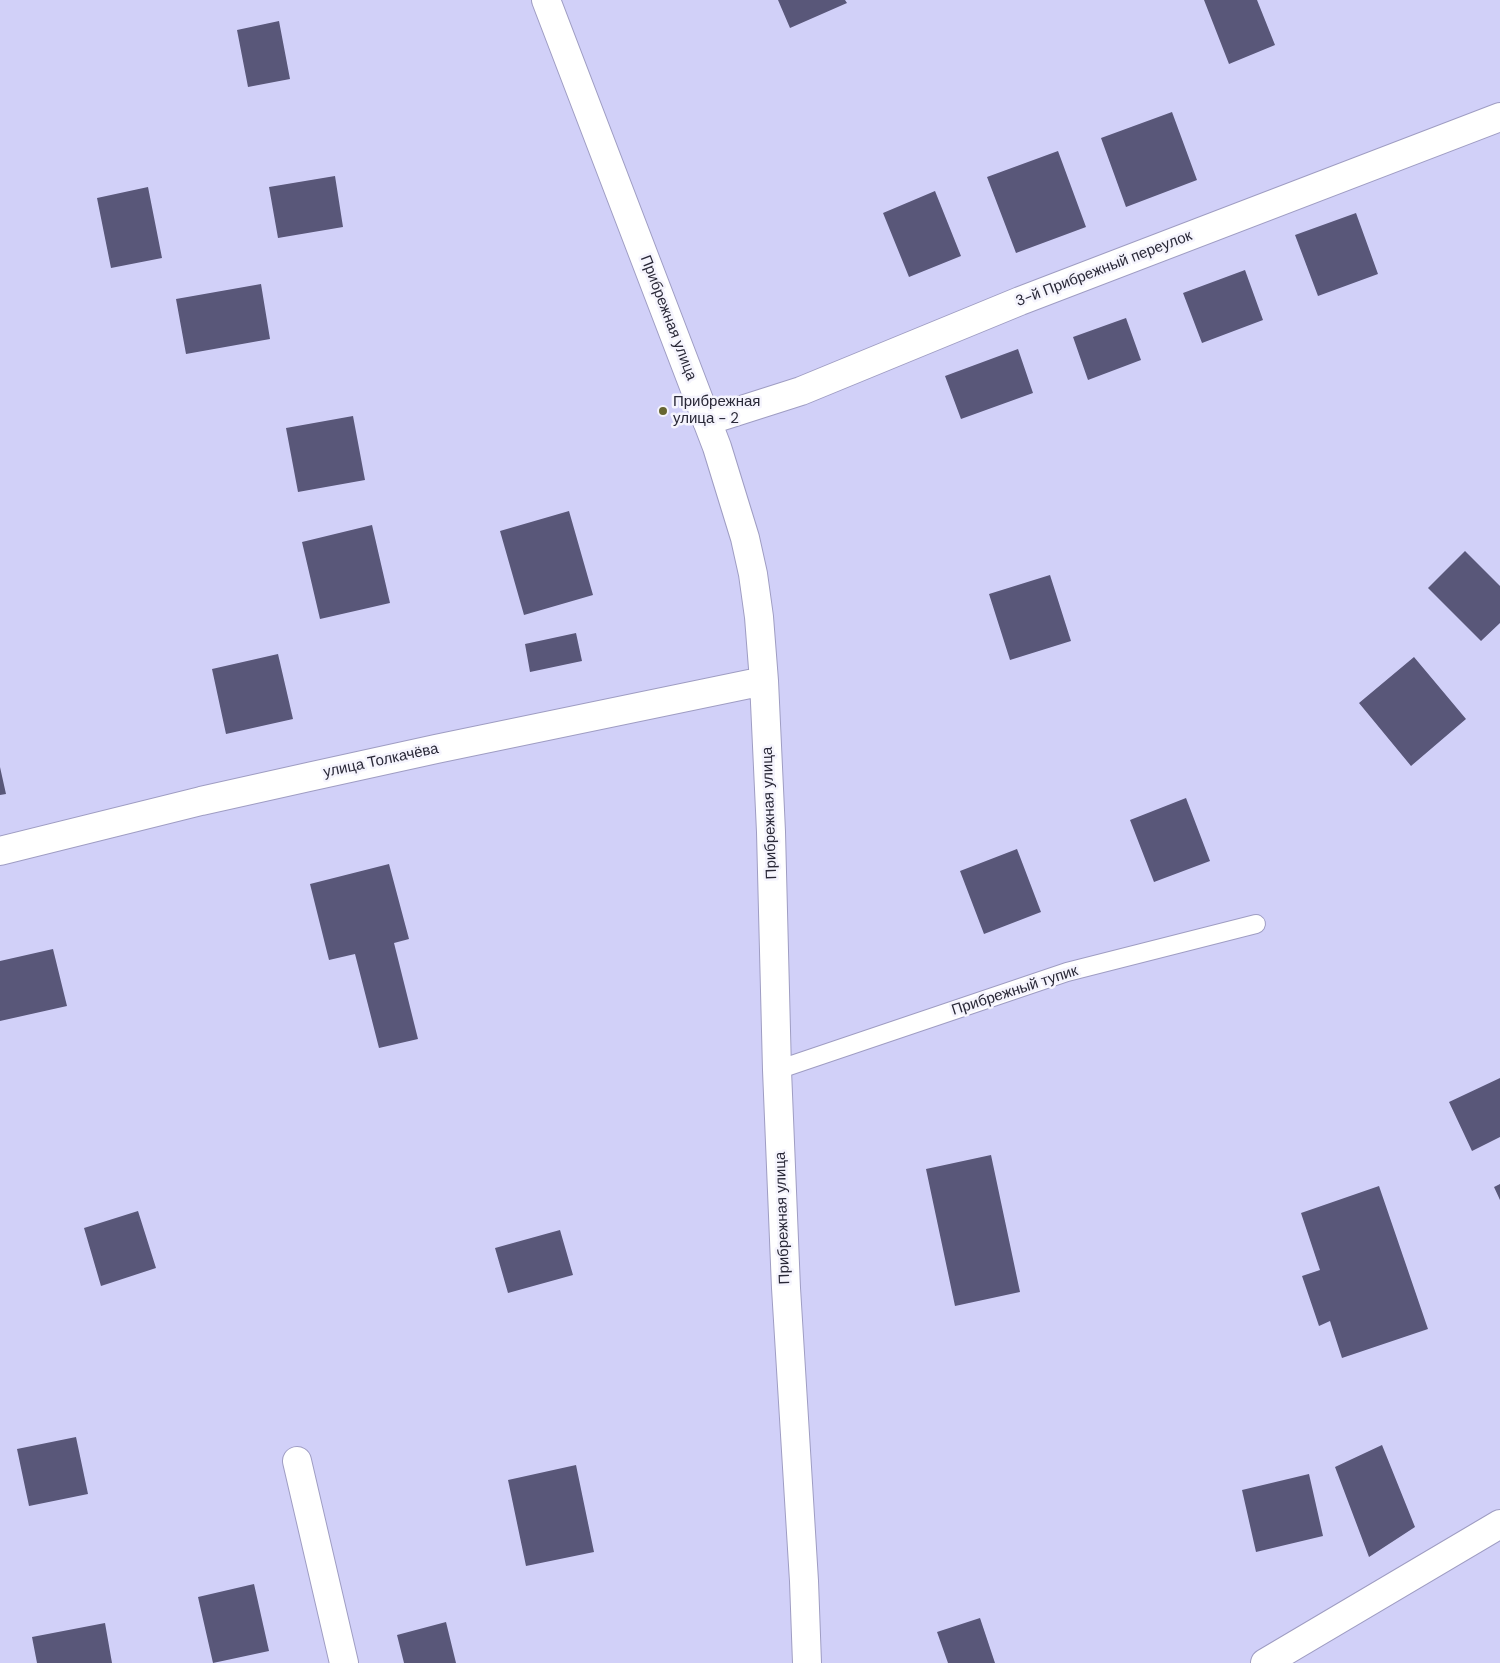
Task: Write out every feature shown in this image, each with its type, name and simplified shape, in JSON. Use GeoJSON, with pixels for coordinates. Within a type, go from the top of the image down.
{"type":"FeatureCollection","features":[{"type":"Feature","properties":{"kind":"street","name":"Прибрежная улица"},"geometry":{"type":"LineString","coordinates":[[546,0],[707,421],[746,538],[759,617],[764,681],[771,842],[777,1070],[786,1288],[804,1581],[807,1663]]}},
{"type":"Feature","properties":{"kind":"street","name":"3-й Прибрежный переулок"},"geometry":{"type":"LineString","coordinates":[[707,421],[801,391],[1020,301],[1500,117]]}},
{"type":"Feature","properties":{"kind":"street","name":"улица Толкачёва"},"geometry":{"type":"LineString","coordinates":[[0,851],[201,801],[313,776],[764,681]]}},
{"type":"Feature","properties":{"kind":"street"},"geometry":{"type":"LineString","coordinates":[[297,1461],[344,1663]]}},
{"type":"Feature","properties":{"kind":"street"},"geometry":{"type":"LineString","coordinates":[[1265,1663],[1500,1524]]}},
{"type":"Feature","properties":{"kind":"lane","name":"Прибрежный тупик"},"geometry":{"type":"LineString","coordinates":[[777,1070],[1067,972],[1256,924]]}},
{"type":"Feature","properties":{"kind":"building"},"geometry":{"type":"Polygon","coordinates":[[[778,0],[845,0],[847,3],[790,28],[778,0]]]}},
{"type":"Feature","properties":{"kind":"building"},"geometry":{"type":"Polygon","coordinates":[[[1204,0],[1257,0],[1275,45],[1229,64],[1204,0]]]}},
{"type":"Feature","properties":{"kind":"building"},"geometry":{"type":"Polygon","coordinates":[[[279,21],[290,79],[248,87],[237,30],[279,21]]]}},
{"type":"Feature","properties":{"kind":"building"},"geometry":{"type":"Polygon","coordinates":[[[1172,112],[1197,180],[1126,207],[1101,138],[1172,112]]]}},
{"type":"Feature","properties":{"kind":"building"},"geometry":{"type":"Polygon","coordinates":[[[1058,151],[1086,227],[1016,253],[987,177],[1058,151]]]}},
{"type":"Feature","properties":{"kind":"building"},"geometry":{"type":"Polygon","coordinates":[[[335,176],[343,227],[278,238],[269,187],[335,176]]]}},
{"type":"Feature","properties":{"kind":"building"},"geometry":{"type":"Polygon","coordinates":[[[148,187],[162,258],[111,268],[97,198],[148,187]]]}},
{"type":"Feature","properties":{"kind":"building"},"geometry":{"type":"Polygon","coordinates":[[[935,191],[961,256],[909,277],[883,213],[935,191]]]}},
{"type":"Feature","properties":{"kind":"building"},"geometry":{"type":"Polygon","coordinates":[[[1356,213],[1378,274],[1318,296],[1295,235],[1356,213]]]}},
{"type":"Feature","properties":{"kind":"building"},"geometry":{"type":"Polygon","coordinates":[[[1245,270],[1263,320],[1202,343],[1183,293],[1245,270]]]}},
{"type":"Feature","properties":{"kind":"building"},"geometry":{"type":"Polygon","coordinates":[[[261,284],[270,339],[186,354],[176,299],[261,284]]]}},
{"type":"Feature","properties":{"kind":"building"},"geometry":{"type":"Polygon","coordinates":[[[1126,318],[1141,360],[1088,380],[1073,337],[1126,318]]]}},
{"type":"Feature","properties":{"kind":"building"},"geometry":{"type":"Polygon","coordinates":[[[1018,349],[1033,393],[961,419],[945,376],[1018,349]]]}},
{"type":"Feature","properties":{"kind":"building"},"geometry":{"type":"Polygon","coordinates":[[[353,416],[365,480],[298,492],[286,428],[353,416]]]}},
{"type":"Feature","properties":{"kind":"building"},"geometry":{"type":"Polygon","coordinates":[[[569,511],[593,595],[524,615],[500,531],[569,511]]]}},
{"type":"Feature","properties":{"kind":"building"},"geometry":{"type":"Polygon","coordinates":[[[372,525],[390,603],[320,619],[302,542],[372,525]]]}},
{"type":"Feature","properties":{"kind":"building"},"geometry":{"type":"Polygon","coordinates":[[[1465,551],[1500,586],[1500,623],[1481,641],[1428,588],[1465,551]]]}},
{"type":"Feature","properties":{"kind":"building"},"geometry":{"type":"Polygon","coordinates":[[[1050,575],[1071,641],[1010,660],[989,594],[1050,575]]]}},
{"type":"Feature","properties":{"kind":"building"},"geometry":{"type":"Polygon","coordinates":[[[576,633],[582,661],[530,672],[525,644],[576,633]]]}},
{"type":"Feature","properties":{"kind":"building"},"geometry":{"type":"Polygon","coordinates":[[[278,654],[293,719],[226,734],[212,669],[278,654]]]}},
{"type":"Feature","properties":{"kind":"building"},"geometry":{"type":"Polygon","coordinates":[[[1414,657],[1466,719],[1411,766],[1359,703],[1414,657]]]}},
{"type":"Feature","properties":{"kind":"building"},"geometry":{"type":"Polygon","coordinates":[[[0,767],[6,794],[0,795],[0,767]]]}},
{"type":"Feature","properties":{"kind":"building"},"geometry":{"type":"Polygon","coordinates":[[[1186,798],[1210,861],[1154,882],[1130,820],[1186,798]]]}},
{"type":"Feature","properties":{"kind":"building"},"geometry":{"type":"Polygon","coordinates":[[[1017,849],[1041,912],[984,934],[960,871],[1017,849]]]}},
{"type":"Feature","properties":{"kind":"building"},"geometry":{"type":"Polygon","coordinates":[[[389,864],[409,939],[394,943],[418,1039],[379,1048],[355,954],[329,960],[310,884],[389,864]]]}},
{"type":"Feature","properties":{"kind":"building"},"geometry":{"type":"Polygon","coordinates":[[[53,949],[67,1006],[0,1021],[0,961],[53,949]]]}},
{"type":"Feature","properties":{"kind":"building"},"geometry":{"type":"Polygon","coordinates":[[[1500,1078],[1500,1137],[1472,1151],[1449,1102],[1500,1078]]]}},
{"type":"Feature","properties":{"kind":"building"},"geometry":{"type":"Polygon","coordinates":[[[991,1155],[1020,1292],[955,1306],[926,1169],[991,1155]]]}},
{"type":"Feature","properties":{"kind":"building"},"geometry":{"type":"Polygon","coordinates":[[[1500,1184],[1500,1200],[1494,1187],[1500,1184]]]}},
{"type":"Feature","properties":{"kind":"building"},"geometry":{"type":"Polygon","coordinates":[[[1379,1186],[1428,1329],[1342,1358],[1330,1321],[1319,1326],[1302,1276],[1320,1270],[1301,1213],[1379,1186]]]}},
{"type":"Feature","properties":{"kind":"building"},"geometry":{"type":"Polygon","coordinates":[[[138,1211],[156,1268],[101,1286],[84,1228],[138,1211]]]}},
{"type":"Feature","properties":{"kind":"building"},"geometry":{"type":"Polygon","coordinates":[[[560,1230],[573,1275],[508,1293],[495,1248],[560,1230]]]}},
{"type":"Feature","properties":{"kind":"building"},"geometry":{"type":"Polygon","coordinates":[[[76,1437],[88,1494],[29,1506],[17,1449],[76,1437]]]}},
{"type":"Feature","properties":{"kind":"building"},"geometry":{"type":"Polygon","coordinates":[[[1382,1445],[1415,1527],[1369,1557],[1335,1467],[1382,1445]]]}},
{"type":"Feature","properties":{"kind":"building"},"geometry":{"type":"Polygon","coordinates":[[[576,1465],[594,1552],[526,1566],[508,1480],[576,1465]]]}},
{"type":"Feature","properties":{"kind":"building"},"geometry":{"type":"Polygon","coordinates":[[[1309,1474],[1323,1536],[1256,1552],[1242,1490],[1309,1474]]]}},
{"type":"Feature","properties":{"kind":"building"},"geometry":{"type":"Polygon","coordinates":[[[254,1584],[269,1651],[213,1663],[198,1597],[254,1584]]]}},
{"type":"Feature","properties":{"kind":"building"},"geometry":{"type":"Polygon","coordinates":[[[980,1618],[995,1663],[948,1663],[937,1632],[980,1618]]]}},
{"type":"Feature","properties":{"kind":"building"},"geometry":{"type":"Polygon","coordinates":[[[446,1622],[456,1663],[404,1663],[397,1635],[446,1622]]]}},
{"type":"Feature","properties":{"kind":"building"},"geometry":{"type":"Polygon","coordinates":[[[105,1623],[112,1663],[37,1663],[32,1637],[105,1623]]]}},
{"type":"Feature","properties":{"kind":"place","name":"Прибрежная улица - 2"},"geometry":{"type":"Point","coordinates":[663,411]}}]}
